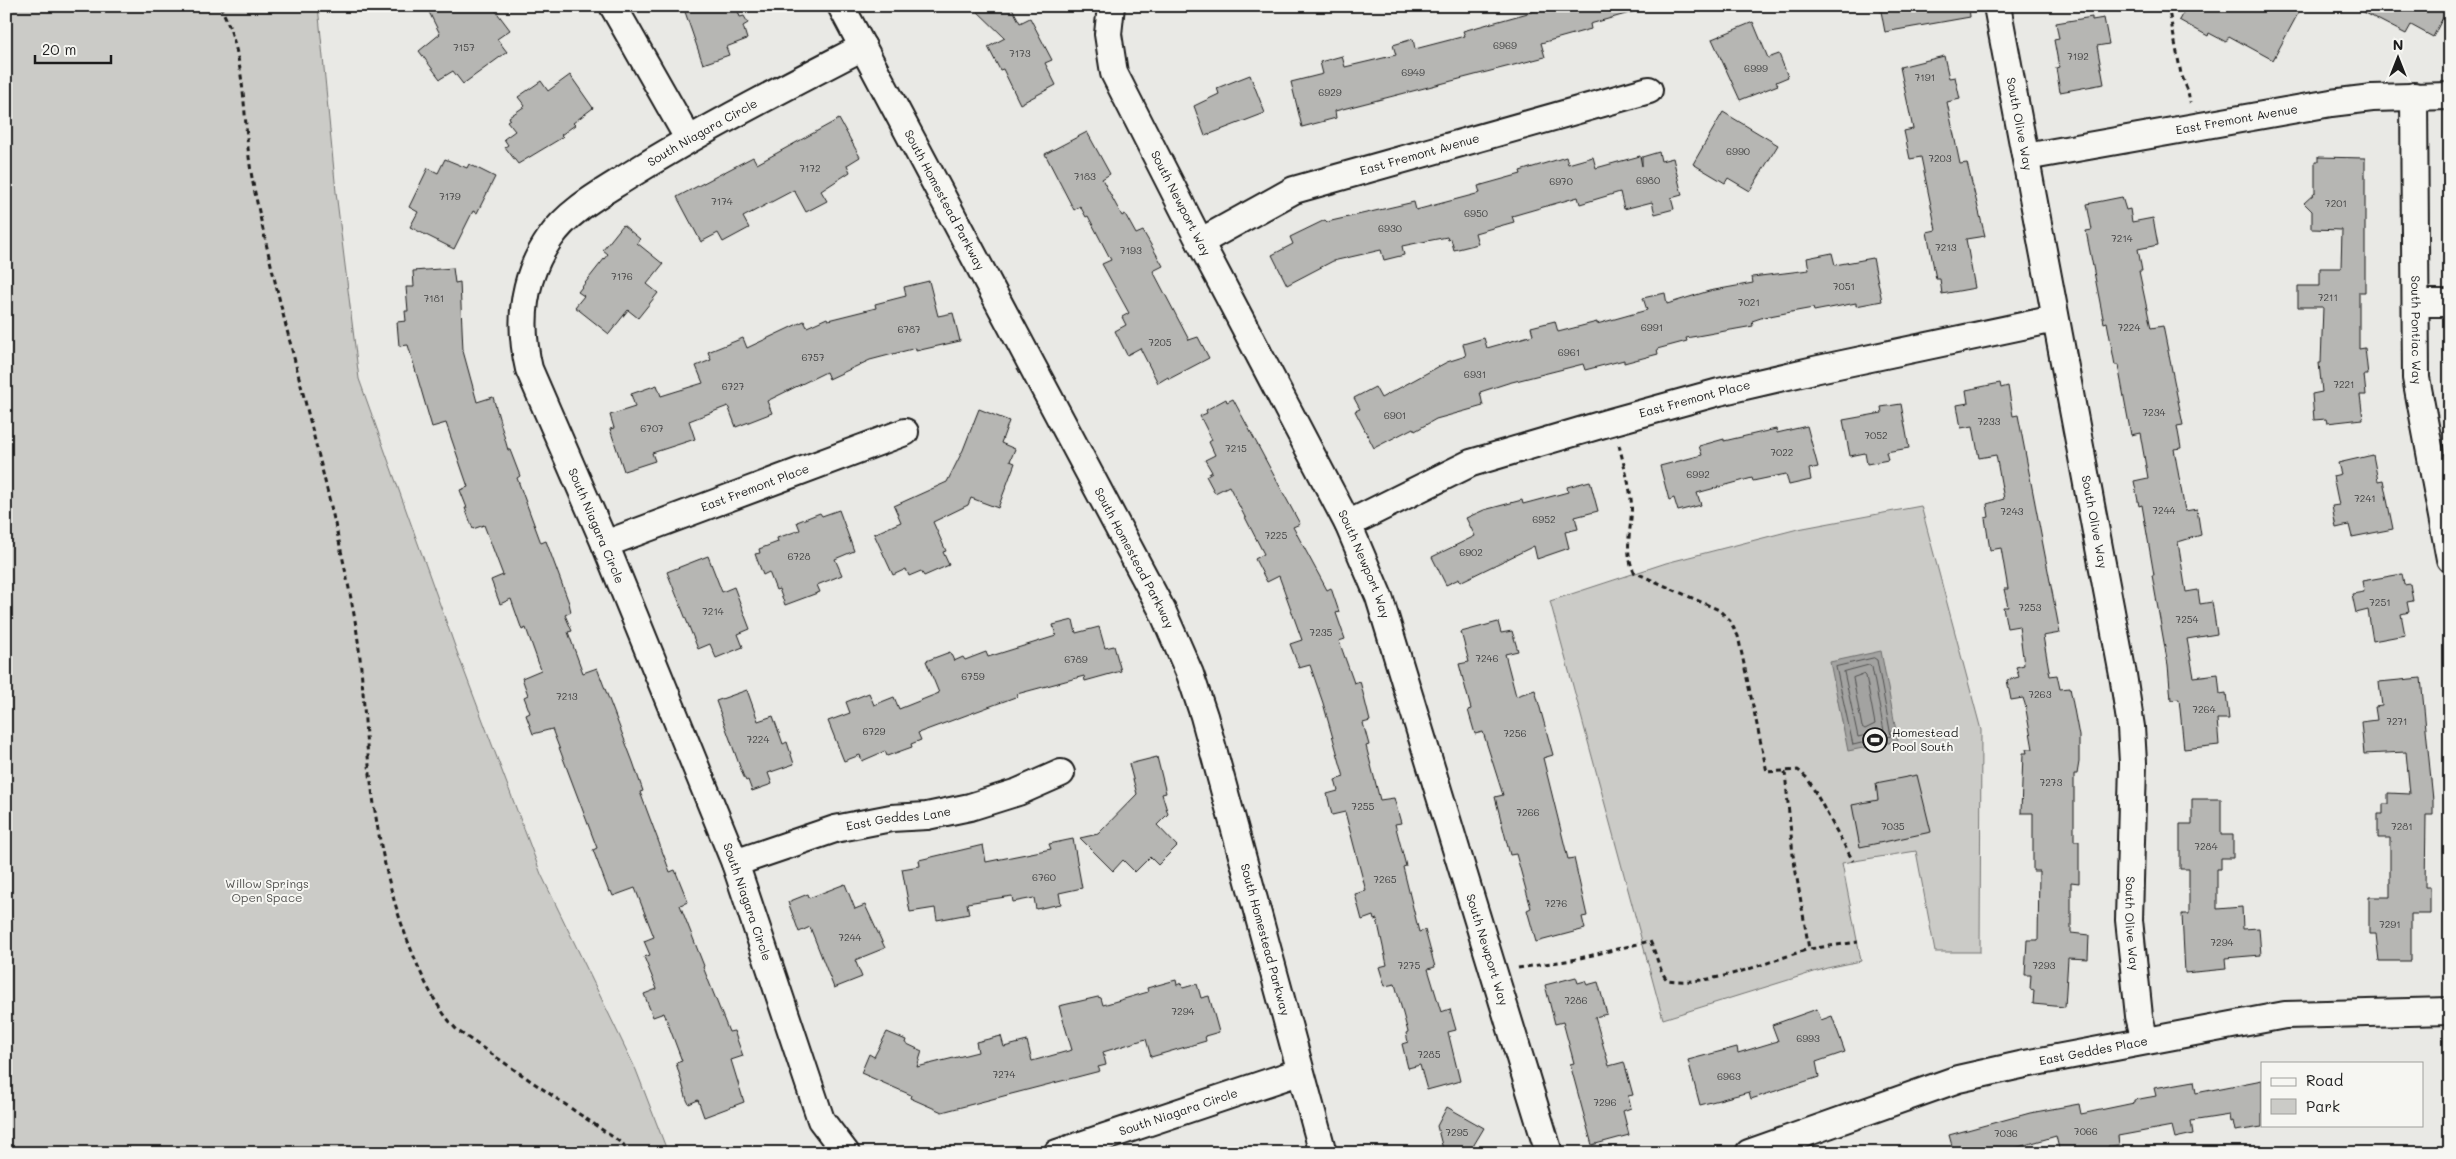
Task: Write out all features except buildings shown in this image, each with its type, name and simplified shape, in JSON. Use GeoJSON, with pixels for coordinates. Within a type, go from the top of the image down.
{"type":"FeatureCollection","features":[{"type":"Feature","properties":{"kind":"street"},"geometry":{"type":"LineString","coordinates":[[613,6],[688,138]]}},
{"type":"Feature","properties":{"kind":"street","name":"South Homestead Parkway"},"geometry":{"type":"LineString","coordinates":[[841,6],[1162,610],[1179,646],[1204,716],[1299,1072],[1323,1153]]}},
{"type":"Feature","properties":{"kind":"street","name":"South Newport Way"},"geometry":{"type":"LineString","coordinates":[[1110,6],[1108,34],[1114,73],[1348,524],[1379,597],[1549,1153]]}},
{"type":"Feature","properties":{"kind":"street","name":"South Olive Way"},"geometry":{"type":"LineString","coordinates":[[1997,6],[2123,675],[2131,727],[2133,763],[2129,920],[2139,1016],[2145,1042]]}},
{"type":"Feature","properties":{"kind":"street","name":"South Niagara Circle"},"geometry":{"type":"LineString","coordinates":[[846,1153],[821,1120],[735,863],[605,544],[529,369],[523,346],[522,311],[529,277],[550,237],[568,218],[592,199],[688,138],[863,47]]}},
{"type":"Feature","properties":{"kind":"street","name":"East Fremont Avenue"},"geometry":{"type":"LineString","coordinates":[[1200,242],[1294,190],[1649,90]]}},
{"type":"Feature","properties":{"kind":"street","name":"East Fremont Avenue"},"geometry":{"type":"LineString","coordinates":[[2026,157],[2331,103],[2414,96],[2450,96]]}},
{"type":"Feature","properties":{"kind":"street","name":"South Pontiac Way"},"geometry":{"type":"LineString","coordinates":[[2414,96],[2417,303],[2416,378],[2450,559]]}},
{"type":"Feature","properties":{"kind":"street"},"geometry":{"type":"LineString","coordinates":[[2417,303],[2450,304]]}},
{"type":"Feature","properties":{"kind":"street","name":"East Fremont Place"},"geometry":{"type":"LineString","coordinates":[[1348,524],[1471,462],[1719,392],[2055,319]]}},
{"type":"Feature","properties":{"kind":"street","name":"East Fremont Place"},"geometry":{"type":"LineString","coordinates":[[605,544],[904,432]]}},
{"type":"Feature","properties":{"kind":"street","name":"East Geddes Lane"},"geometry":{"type":"LineString","coordinates":[[735,863],[836,829],[891,818],[927,816],[970,807],[1018,792],[1061,773]]}},
{"type":"Feature","properties":{"kind":"street","name":"East Geddes Place"},"geometry":{"type":"LineString","coordinates":[[1749,1153],[1958,1079],[2026,1064],[2285,1014],[2450,1012]]}},
{"type":"Feature","properties":{"kind":"street","name":"South Niagara Circle"},"geometry":{"type":"LineString","coordinates":[[1057,1153],[1299,1072]]}},
{"type":"Feature","properties":{"kind":"path"},"geometry":{"type":"LineString","coordinates":[[220,6],[230,26],[239,64],[253,184],[353,608],[362,660],[366,737],[380,849],[400,925],[419,970],[444,1016],[458,1031],[623,1144],[628,1153]]}},
{"type":"Feature","properties":{"kind":"path"},"geometry":{"type":"LineString","coordinates":[[223,12],[224,6]]}},
{"type":"Feature","properties":{"kind":"path"},"geometry":{"type":"LineString","coordinates":[[2168,6],[2181,74],[2188,91],[2195,127]]}},
{"type":"Feature","properties":{"kind":"path"},"geometry":{"type":"LineString","coordinates":[[1614,422],[1631,498],[1632,522],[1627,552],[1634,572],[1719,610],[1730,621],[1738,636],[1767,772],[1798,770],[1808,779],[1852,861]]}},
{"type":"Feature","properties":{"kind":"path"},"geometry":{"type":"LineString","coordinates":[[1785,772],[1793,855],[1809,949]]}},
{"type":"Feature","properties":{"kind":"path"},"geometry":{"type":"LineString","coordinates":[[1494,971],[1572,960],[1650,941],[1656,954],[1659,968],[1668,980],[1685,983],[1715,978],[1809,949],[1858,942]]}},
{"type":"Feature","properties":{"kind":"green space","name":"Willow Springs Open Space"},"geometry":{"type":"Polygon","coordinates":[[[6,6],[318,6],[336,192],[359,379],[457,652],[541,874],[636,1070],[668,1153],[6,1153],[6,6]]]}},
{"type":"Feature","properties":{"kind":"green space"},"geometry":{"type":"Polygon","coordinates":[[[1921,506],[1981,730],[1980,952],[1935,952],[1916,851],[1842,863],[1861,961],[1827,968],[1663,1019],[1550,601],[1666,563],[1798,529],[1921,506]]]}},
{"type":"Feature","properties":{"kind":"water"},"geometry":{"type":"Polygon","coordinates":[[[1881,651],[1898,741],[1848,751],[1830,662],[1881,651]]]}},
{"type":"Feature","properties":{"kind":"place","name":"Homestead Pool South"},"geometry":{"type":"Point","coordinates":[1875,740]}}]}
